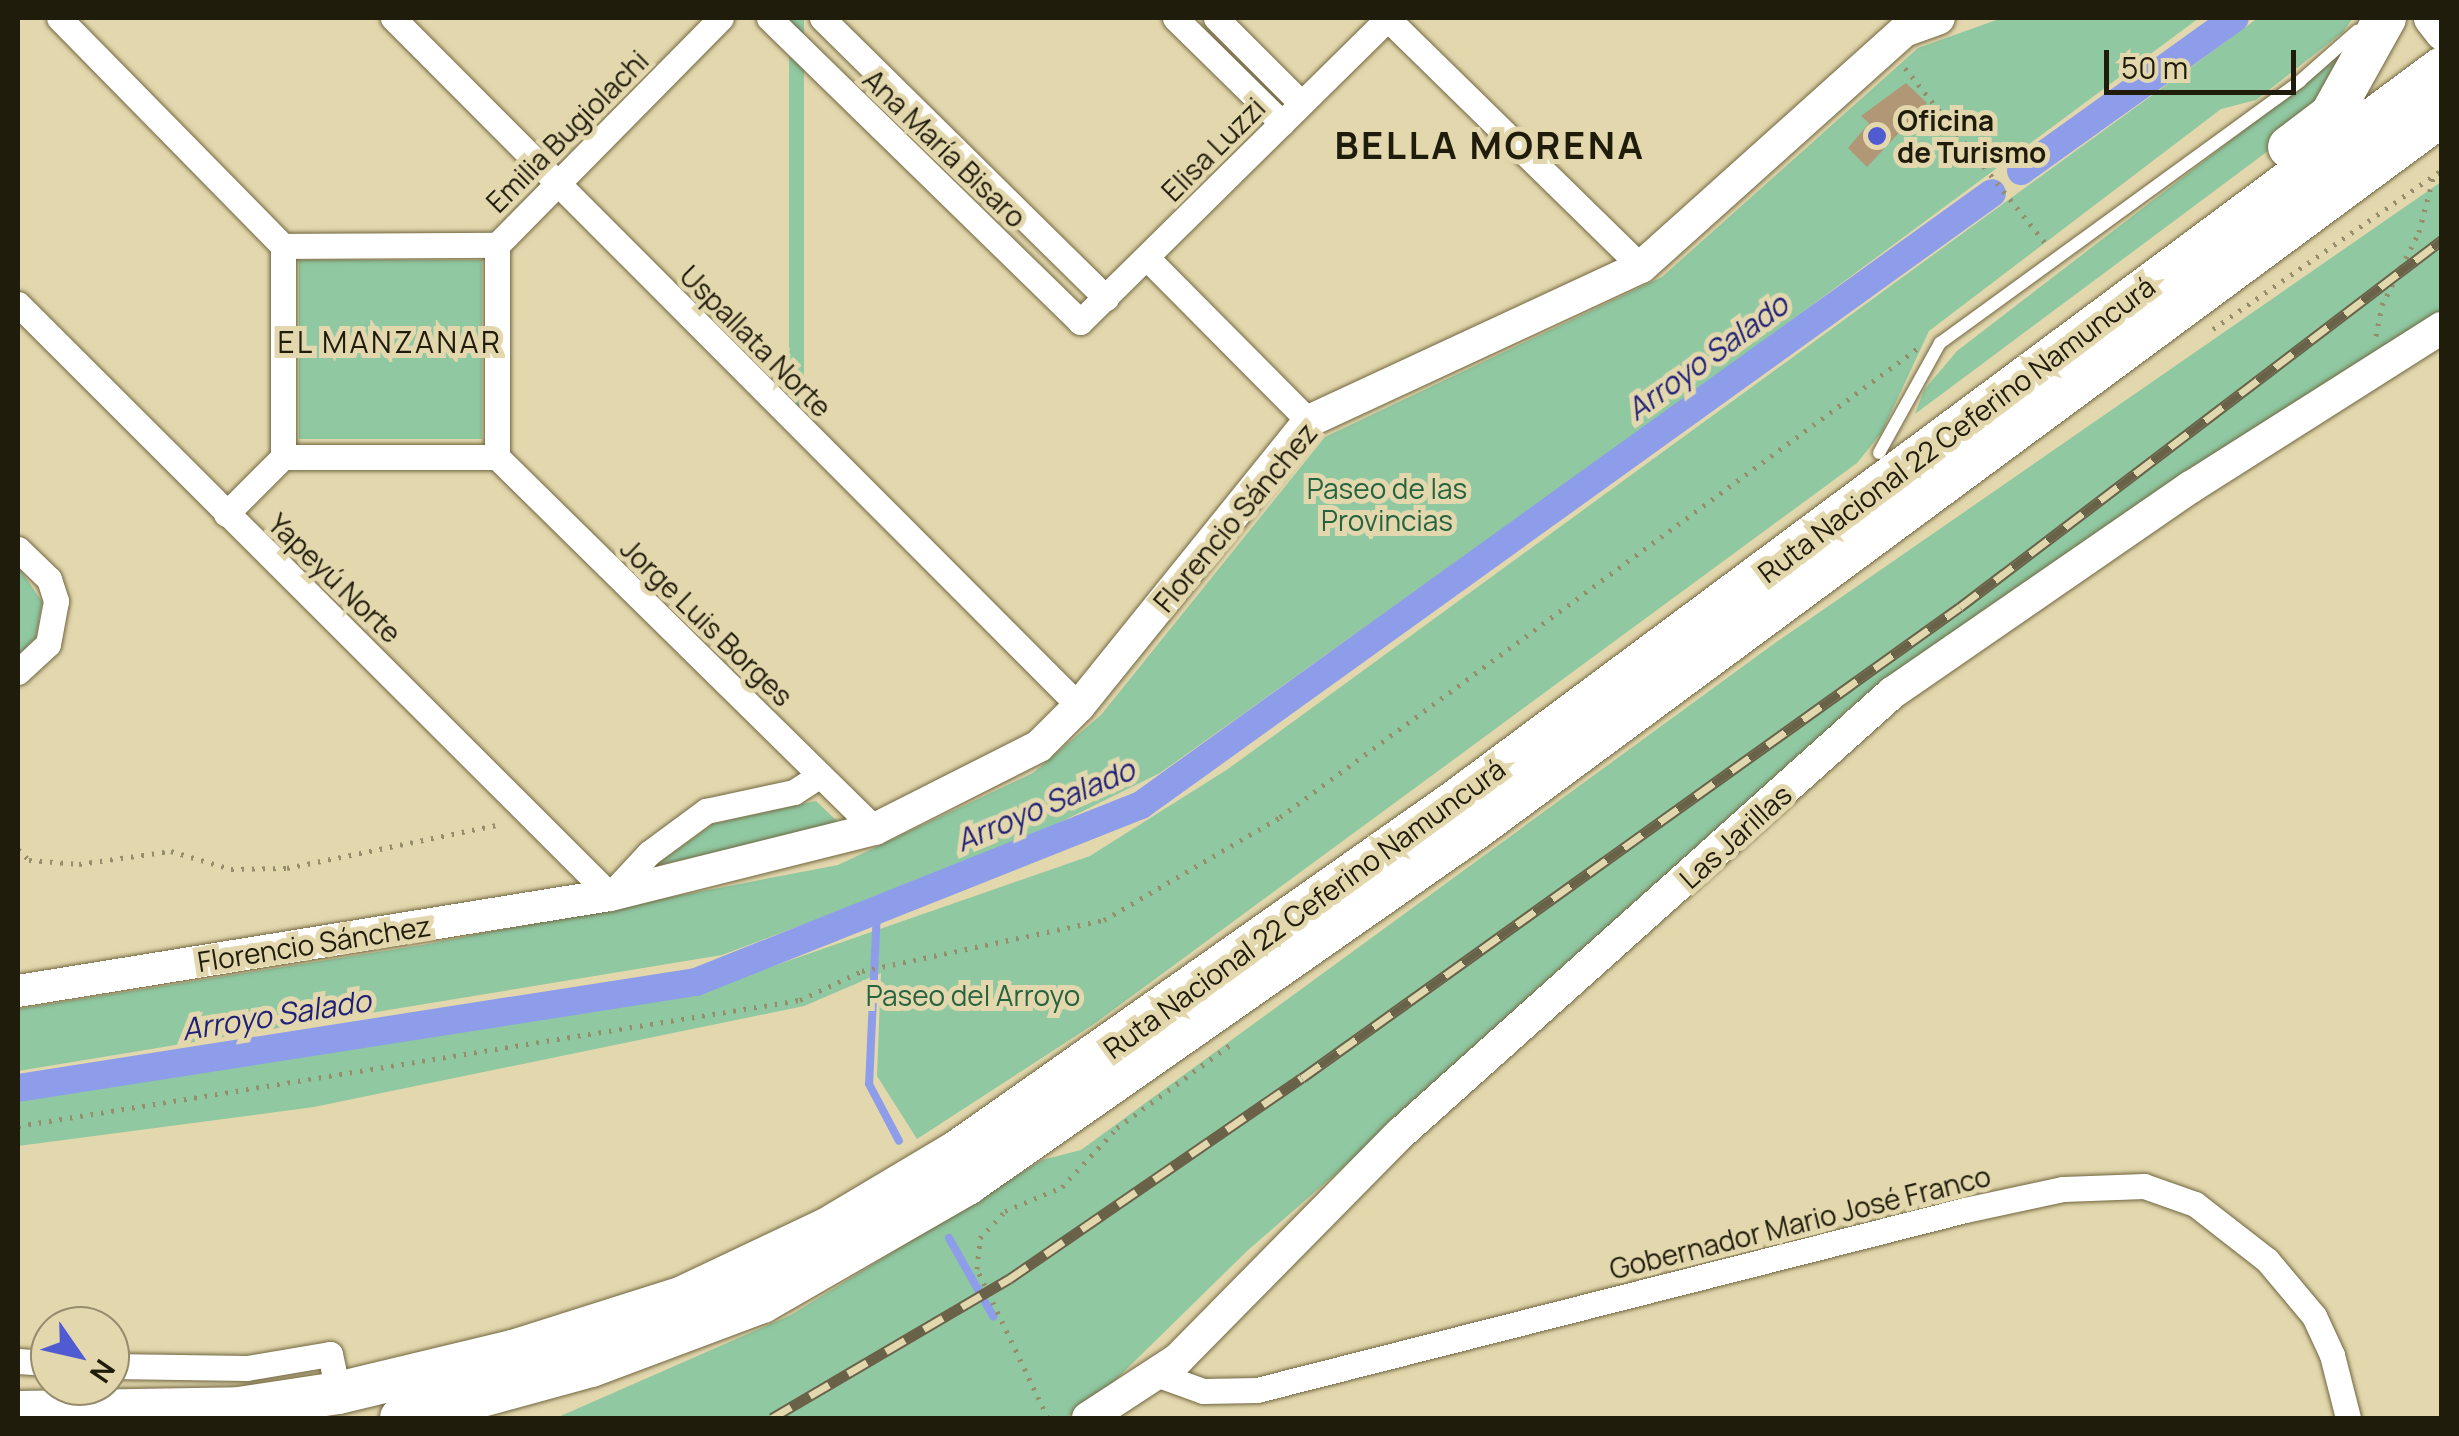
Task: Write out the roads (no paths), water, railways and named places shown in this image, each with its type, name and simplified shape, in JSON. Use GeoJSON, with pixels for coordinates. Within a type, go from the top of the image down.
{"type":"FeatureCollection","features":[{"type":"Feature","properties":{"kind":"highway"},"geometry":{"type":"LineString","coordinates":[[1744,586],[1879,453],[2331,115],[2385,18]]}},
{"type":"Feature","properties":{"kind":"highway","name":"Ruta Nacional 22 Ceferino Namuncurá"},"geometry":{"type":"LineString","coordinates":[[18,1412],[239,1408],[338,1392],[513,1351],[683,1297],[827,1229],[958,1151],[1177,1001],[2442,68]]}},
{"type":"Feature","properties":{"kind":"highway","name":"Ruta Nacional 22 Ceferino Namuncurá"},"geometry":{"type":"LineString","coordinates":[[400,1418],[591,1366],[762,1302],[967,1184],[1126,1077],[1475,829],[2442,116]]}},
{"type":"Feature","properties":{"kind":"highway"},"geometry":{"type":"LineString","coordinates":[[512,1418],[762,1302]]}},
{"type":"Feature","properties":{"kind":"highway"},"geometry":{"type":"LineString","coordinates":[[18,1392],[239,1408]]}},
{"type":"Feature","properties":{"kind":"main road"},"geometry":{"type":"LineString","coordinates":[[2430,18],[2442,32]]}},
{"type":"Feature","properties":{"kind":"street"},"geometry":{"type":"LineString","coordinates":[[58,18],[283,246],[283,456],[226,514]]}},
{"type":"Feature","properties":{"kind":"street","name":"Uspallata Norte"},"geometry":{"type":"LineString","coordinates":[[393,18],[556,186],[1079,706]]}},
{"type":"Feature","properties":{"kind":"street","name":"Emilia Bugiolachi"},"geometry":{"type":"LineString","coordinates":[[497,244],[721,18]]}},
{"type":"Feature","properties":{"kind":"street","name":"Ana María Bisaro"},"geometry":{"type":"LineString","coordinates":[[769,18],[1080,322]]}},
{"type":"Feature","properties":{"kind":"street","name":"Ana María Bisaro"},"geometry":{"type":"LineString","coordinates":[[822,18],[1106,298]]}},
{"type":"Feature","properties":{"kind":"street"},"geometry":{"type":"LineString","coordinates":[[1175,18],[1282,123]]}},
{"type":"Feature","properties":{"kind":"street"},"geometry":{"type":"LineString","coordinates":[[1216,18],[1301,103]]}},
{"type":"Feature","properties":{"kind":"street"},"geometry":{"type":"LineString","coordinates":[[1388,18],[1640,267]]}},
{"type":"Feature","properties":{"kind":"street","name":"Elisa Luzzi"},"geometry":{"type":"LineString","coordinates":[[1080,322],[1388,18]]}},
{"type":"Feature","properties":{"kind":"street","name":"Florencio Sánchez"},"geometry":{"type":"LineString","coordinates":[[18,991],[610,895],[875,829],[1039,746],[1079,706],[1309,421],[1640,267],[1894,32],[1939,18]]}},
{"type":"Feature","properties":{"kind":"street"},"geometry":{"type":"LineString","coordinates":[[283,246],[497,244],[497,458],[283,456]]}},
{"type":"Feature","properties":{"kind":"street"},"geometry":{"type":"LineString","coordinates":[[1147,258],[1309,421]]}},
{"type":"Feature","properties":{"kind":"street","name":"Yapeyú Norte"},"geometry":{"type":"LineString","coordinates":[[18,304],[226,514],[538,817],[610,895]]}},
{"type":"Feature","properties":{"kind":"street","name":"Las Jarillas"},"geometry":{"type":"LineString","coordinates":[[1088,1418],[1156,1374],[1400,1134],[1892,693],[2191,487],[2442,328]]}},
{"type":"Feature","properties":{"kind":"street","name":"Jorge Luis Borges"},"geometry":{"type":"LineString","coordinates":[[497,458],[875,829]]}},
{"type":"Feature","properties":{"kind":"street"},"geometry":{"type":"LineString","coordinates":[[18,549],[49,579],[56,601],[48,644],[18,672]]}},
{"type":"Feature","properties":{"kind":"street"},"geometry":{"type":"LineString","coordinates":[[610,895],[649,853],[706,811],[794,792],[820,774]]}},
{"type":"Feature","properties":{"kind":"street","name":"Gobernador Mario José Franco"},"geometry":{"type":"LineString","coordinates":[[1156,1374],[1203,1392],[1257,1390],[1965,1210],[2063,1189],[2144,1186],[2195,1204],[2267,1260],[2314,1316],[2332,1354],[2348,1418]]}},
{"type":"Feature","properties":{"kind":"street"},"geometry":{"type":"LineString","coordinates":[[130,1366],[247,1368],[330,1354],[338,1392]]}},
{"type":"Feature","properties":{"kind":"lane"},"geometry":{"type":"LineString","coordinates":[[1879,453],[1940,343],[2300,81],[2368,18]]}},
{"type":"Feature","properties":{"kind":"waterway","name":"Arroyo Salado"},"geometry":{"type":"LineString","coordinates":[[2021,171],[2235,18]]}},
{"type":"Feature","properties":{"kind":"waterway","name":"Arroyo Salado"},"geometry":{"type":"LineString","coordinates":[[18,1088],[696,982],[1141,805],[1992,193]]}},
{"type":"Feature","properties":{"kind":"waterway"},"geometry":{"type":"LineString","coordinates":[[877,910],[869,1084],[899,1141]]}},
{"type":"Feature","properties":{"kind":"waterway"},"geometry":{"type":"LineString","coordinates":[[949,1238],[993,1316]]}},
{"type":"Feature","properties":{"kind":"railway"},"geometry":{"type":"LineString","coordinates":[[772,1418],[1009,1279],[1302,1078],[1960,607],[2442,240]]}},
{"type":"Feature","properties":{"kind":"place","name":"Oficina de Turismo"},"geometry":{"type":"Point","coordinates":[1877,136]}},
{"type":"Feature","properties":{"kind":"district","name":"BELLA MORENA"},"geometry":{"type":"Point","coordinates":[1490,145]}},
{"type":"Feature","properties":{"kind":"district","name":"EL MANZANAR"},"geometry":{"type":"Point","coordinates":[390,342]}},
{"type":"Feature","properties":{"kind":"park label","name":"Paseo de las Provincias"},"geometry":{"type":"Point","coordinates":[1387,504]}},
{"type":"Feature","properties":{"kind":"park label","name":"Paseo del Arroyo"},"geometry":{"type":"Point","coordinates":[973,995]}}]}
